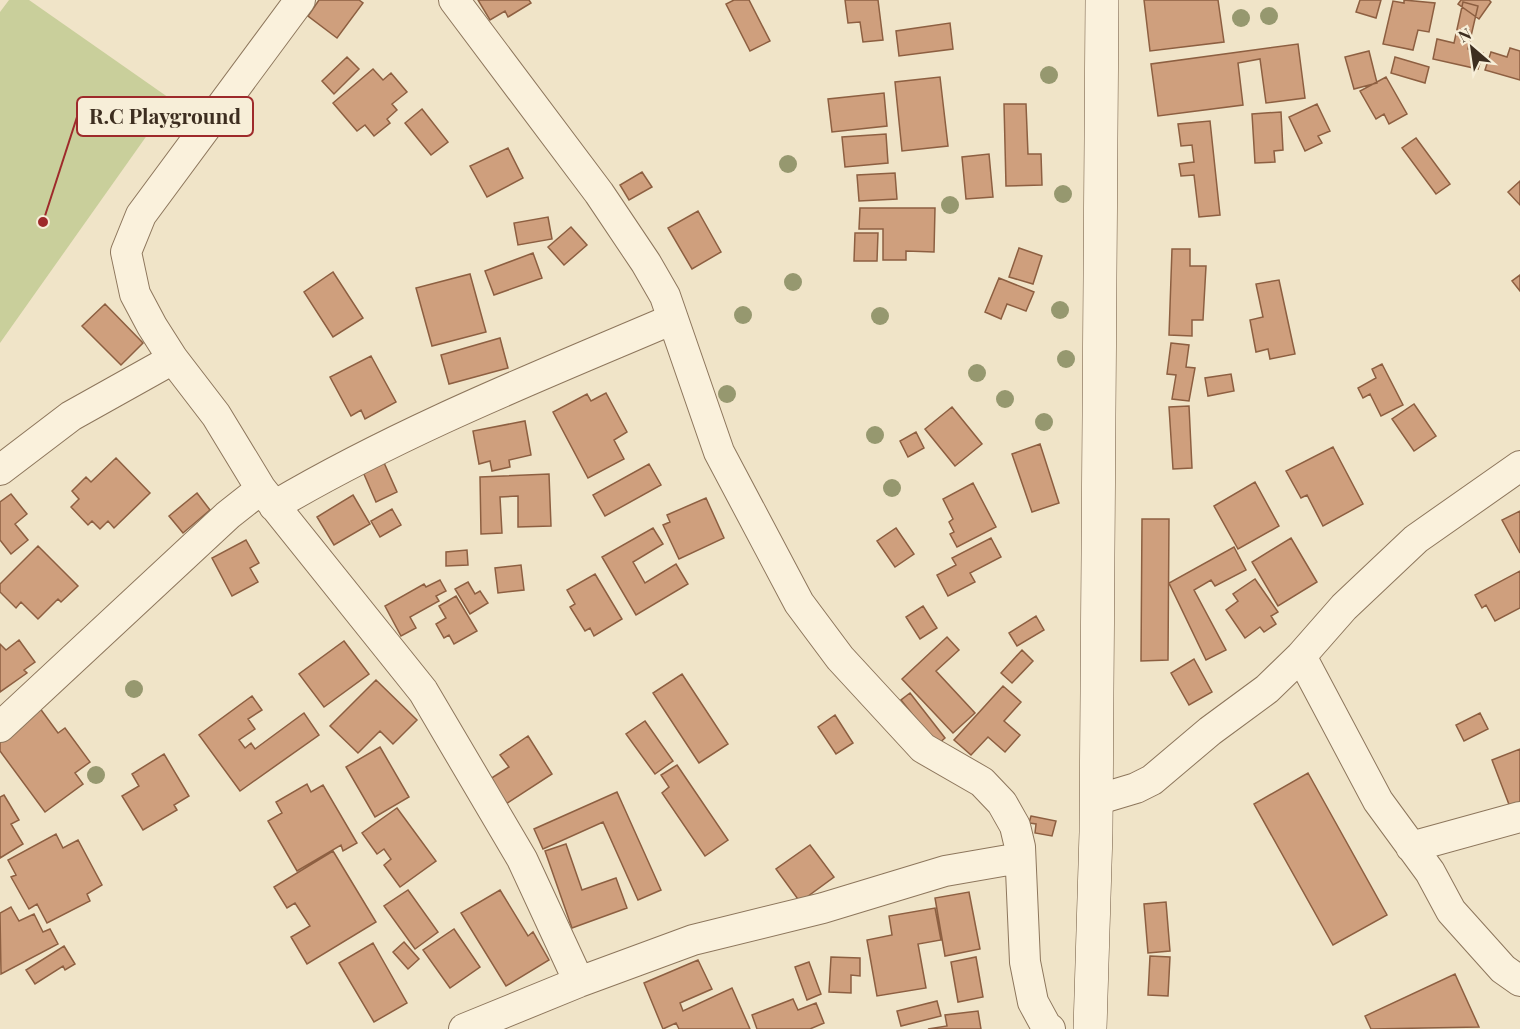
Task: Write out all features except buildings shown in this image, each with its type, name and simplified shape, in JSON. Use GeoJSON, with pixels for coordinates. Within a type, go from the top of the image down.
{"type":"FeatureCollection","features":[{"type":"Feature","properties":{"kind":"main road"},"geometry":{"type":"LineString","coordinates":[[1093,1025],[1102,0]]}},
{"type":"Feature","properties":{"kind":"street"},"geometry":{"type":"LineString","coordinates":[[300,0],[146,207],[126,252],[135,294],[173,359],[216,415],[267,497],[423,691],[522,859],[579,982]]}},
{"type":"Feature","properties":{"kind":"street"},"geometry":{"type":"LineString","coordinates":[[454,0],[617,219],[660,288],[719,452],[799,603],[840,658],[923,748],[982,782],[1002,803],[1015,826],[1020,858],[1025,962],[1033,1002],[1050,1029]]}},
{"type":"Feature","properties":{"kind":"street"},"geometry":{"type":"LineString","coordinates":[[0,727],[228,515],[338,468],[434,420],[673,319]]}},
{"type":"Feature","properties":{"kind":"street"},"geometry":{"type":"LineString","coordinates":[[0,470],[71,416],[173,359]]}},
{"type":"Feature","properties":{"kind":"street"},"geometry":{"type":"LineString","coordinates":[[1096,800],[1136,788],[1152,780],[1210,731],[1267,689],[1301,656],[1344,607],[1407,547],[1520,466]]}},
{"type":"Feature","properties":{"kind":"street"},"geometry":{"type":"LineString","coordinates":[[1301,656],[1378,801],[1430,872],[1451,911],[1503,969],[1520,981]]}},
{"type":"Feature","properties":{"kind":"street"},"geometry":{"type":"LineString","coordinates":[[1411,847],[1520,818]]}},
{"type":"Feature","properties":{"kind":"street"},"geometry":{"type":"LineString","coordinates":[[464,1029],[579,982],[693,940],[822,908],[945,871],[1020,858]]}},
{"type":"Feature","properties":{"kind":"green space"},"geometry":{"type":"Polygon","coordinates":[[[9,0],[29,0],[172,100],[0,343],[0,12],[9,0]]]}},
{"type":"Feature","properties":{"kind":"place","name":"R.C Playground"},"geometry":{"type":"Point","coordinates":[43,222]}}]}
